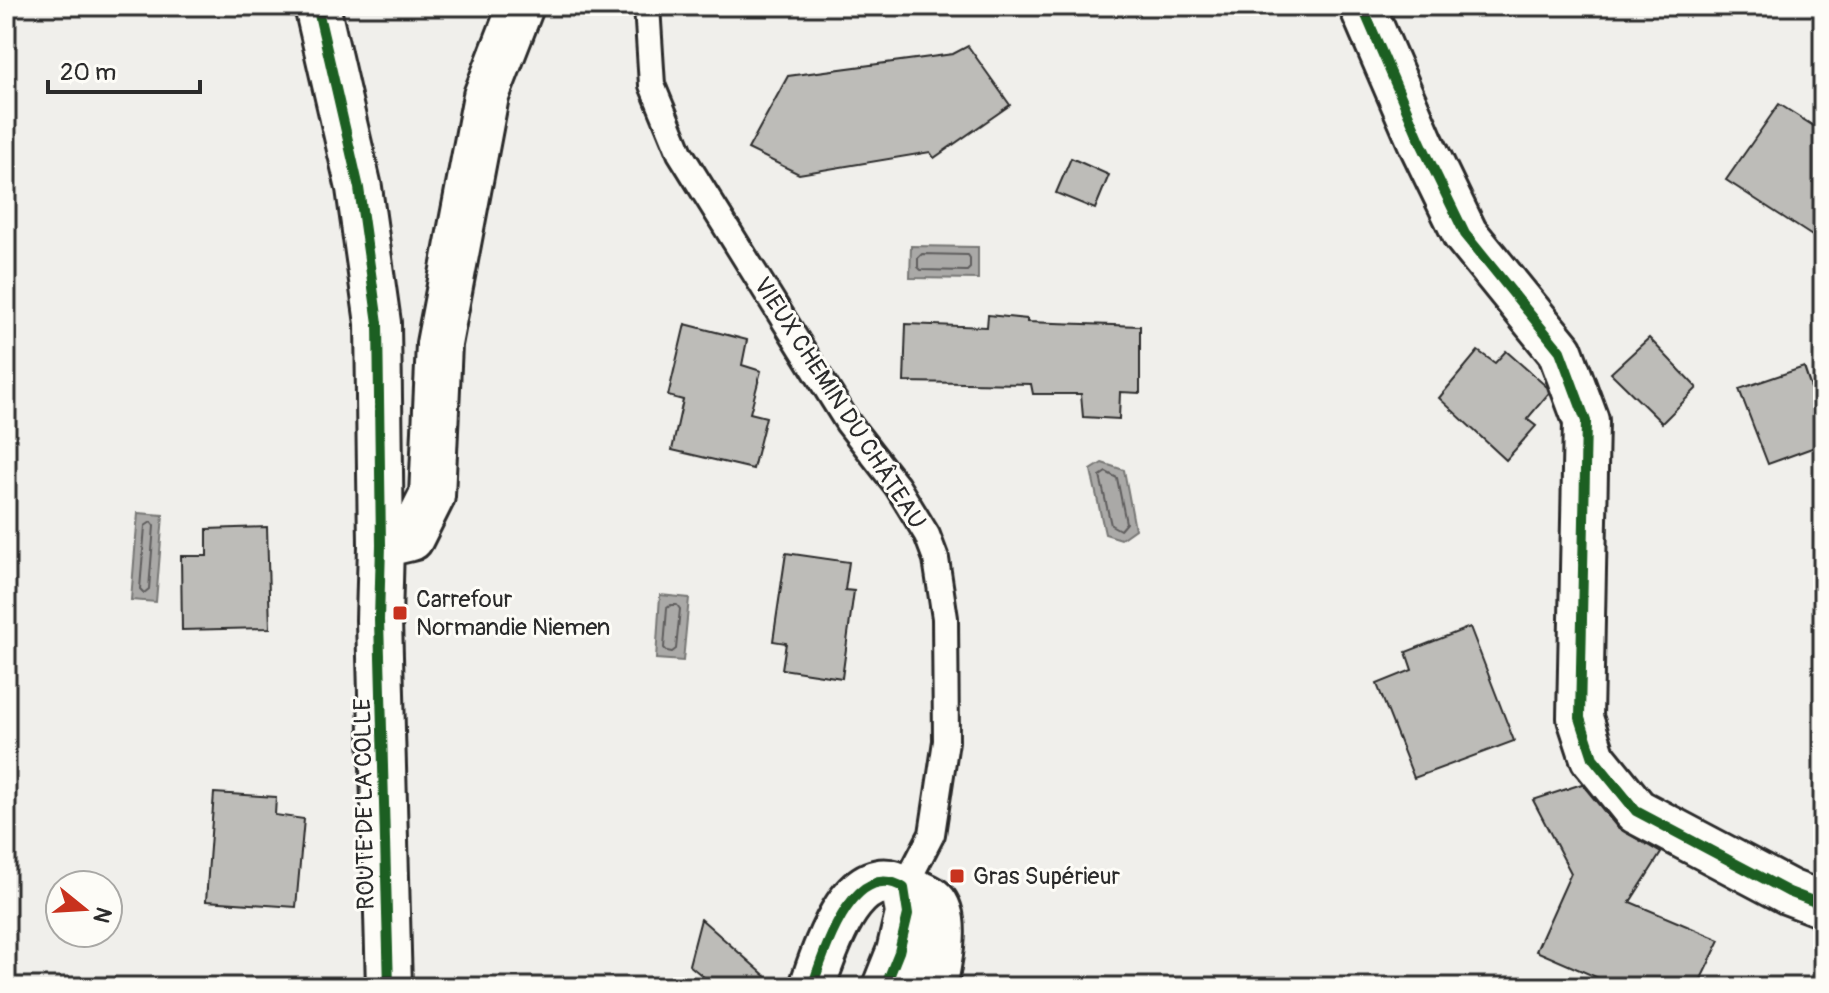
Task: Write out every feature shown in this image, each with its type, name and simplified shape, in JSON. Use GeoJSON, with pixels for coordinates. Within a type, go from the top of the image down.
{"type":"FeatureCollection","features":[{"type":"Feature","properties":{"kind":"street","name":"ROUTE DE LA COLLE"},"geometry":{"type":"LineString","coordinates":[[317,6],[359,188],[378,323],[379,620],[389,987]]}},
{"type":"Feature","properties":{"kind":"street"},"geometry":{"type":"LineString","coordinates":[[381,545],[411,538],[432,496],[439,344],[486,96],[521,6]]}},
{"type":"Feature","properties":{"kind":"street"},"geometry":{"type":"LineString","coordinates":[[1362,6],[1421,143],[1465,234],[1560,351],[1586,421],[1580,718],[1593,758],[1636,811],[1789,892],[1823,905]]}},
{"type":"Feature","properties":{"kind":"street"},"geometry":{"type":"LineString","coordinates":[[812,987],[830,937],[849,905],[865,887],[880,881],[893,881],[933,901],[940,915],[941,945],[934,987]]}},
{"type":"Feature","properties":{"kind":"street"},"geometry":{"type":"LineString","coordinates":[[885,987],[899,952],[908,914],[904,888]]}},
{"type":"Feature","properties":{"kind":"lane","name":"VIEUX CHEMIN DU CHÂTEAU"},"geometry":{"type":"LineString","coordinates":[[647,6],[652,85],[680,153],[848,423],[897,486],[927,535],[936,559],[945,618],[946,741],[932,834],[904,888]]}},
{"type":"Feature","properties":{"kind":"water"},"geometry":{"type":"Polygon","coordinates":[[[911,246],[978,247],[978,279],[910,278],[911,246]]]}},
{"type":"Feature","properties":{"kind":"water"},"geometry":{"type":"Polygon","coordinates":[[[1102,463],[1124,470],[1135,529],[1121,539],[1105,534],[1091,470],[1102,463]]]}},
{"type":"Feature","properties":{"kind":"water"},"geometry":{"type":"Polygon","coordinates":[[[138,513],[163,515],[156,602],[131,600],[138,513]]]}},
{"type":"Feature","properties":{"kind":"water"},"geometry":{"type":"Polygon","coordinates":[[[660,595],[689,598],[683,661],[656,659],[660,595]]]}},
{"type":"Feature","properties":{"kind":"building"},"geometry":{"type":"Polygon","coordinates":[[[968,46],[1010,105],[934,158],[930,152],[799,174],[748,149],[788,76],[953,54],[968,46]]]}},
{"type":"Feature","properties":{"kind":"building"},"geometry":{"type":"Polygon","coordinates":[[[1779,104],[1823,132],[1823,243],[1726,180],[1779,104]]]}},
{"type":"Feature","properties":{"kind":"building"},"geometry":{"type":"Polygon","coordinates":[[[1071,158],[1109,175],[1095,209],[1056,193],[1071,158]]]}},
{"type":"Feature","properties":{"kind":"building"},"geometry":{"type":"Polygon","coordinates":[[[988,315],[1027,319],[1027,322],[1140,326],[1140,393],[1120,392],[1119,419],[1083,417],[1081,394],[1033,394],[1031,384],[904,382],[906,324],[987,327],[988,315]]]}},
{"type":"Feature","properties":{"kind":"building"},"geometry":{"type":"Polygon","coordinates":[[[685,324],[747,340],[742,365],[761,371],[750,413],[766,417],[753,469],[672,450],[683,400],[668,396],[685,324]]]}},
{"type":"Feature","properties":{"kind":"building"},"geometry":{"type":"Polygon","coordinates":[[[1649,338],[1697,388],[1662,423],[1611,373],[1649,338]]]}},
{"type":"Feature","properties":{"kind":"building"},"geometry":{"type":"Polygon","coordinates":[[[1478,351],[1495,363],[1506,351],[1547,387],[1549,393],[1527,419],[1536,426],[1506,460],[1439,398],[1478,351]]]}},
{"type":"Feature","properties":{"kind":"building"},"geometry":{"type":"Polygon","coordinates":[[[1804,367],[1823,424],[1823,444],[1768,464],[1739,389],[1804,367]]]}},
{"type":"Feature","properties":{"kind":"building"},"geometry":{"type":"Polygon","coordinates":[[[267,527],[270,628],[182,630],[181,556],[207,556],[207,529],[267,527]]]}},
{"type":"Feature","properties":{"kind":"building"},"geometry":{"type":"Polygon","coordinates":[[[786,553],[849,562],[845,590],[854,591],[842,678],[782,669],[786,643],[773,641],[786,553]]]}},
{"type":"Feature","properties":{"kind":"building"},"geometry":{"type":"Polygon","coordinates":[[[1470,627],[1514,741],[1414,778],[1377,684],[1412,670],[1406,652],[1470,627]]]}},
{"type":"Feature","properties":{"kind":"building"},"geometry":{"type":"Polygon","coordinates":[[[1582,784],[1617,827],[1661,853],[1630,902],[1720,940],[1697,987],[1619,987],[1536,951],[1571,873],[1533,800],[1582,784]]]}},
{"type":"Feature","properties":{"kind":"building"},"geometry":{"type":"Polygon","coordinates":[[[214,793],[276,797],[275,815],[304,819],[296,907],[206,901],[214,793]]]}},
{"type":"Feature","properties":{"kind":"building"},"geometry":{"type":"Polygon","coordinates":[[[701,919],[778,987],[716,987],[689,965],[701,919]]]}},
{"type":"Feature","properties":{"kind":"cycle path"},"geometry":{"type":"LineString","coordinates":[[317,6],[359,188],[378,323],[379,620],[389,987]]}},
{"type":"Feature","properties":{"kind":"cycle path"},"geometry":{"type":"LineString","coordinates":[[1362,6],[1421,143],[1465,234],[1560,351],[1586,421],[1580,718],[1593,758],[1636,811],[1789,892],[1823,905]]}},
{"type":"Feature","properties":{"kind":"cycle path"},"geometry":{"type":"LineString","coordinates":[[812,987],[843,913],[856,896],[870,885],[886,882],[904,888],[908,914],[899,952],[885,987]]}},
{"type":"Feature","properties":{"kind":"place","name":"Carrefour Normandie Niemen"},"geometry":{"type":"Point","coordinates":[400,613]}},
{"type":"Feature","properties":{"kind":"place","name":"Gras Supérieur"},"geometry":{"type":"Point","coordinates":[957,876]}}]}
